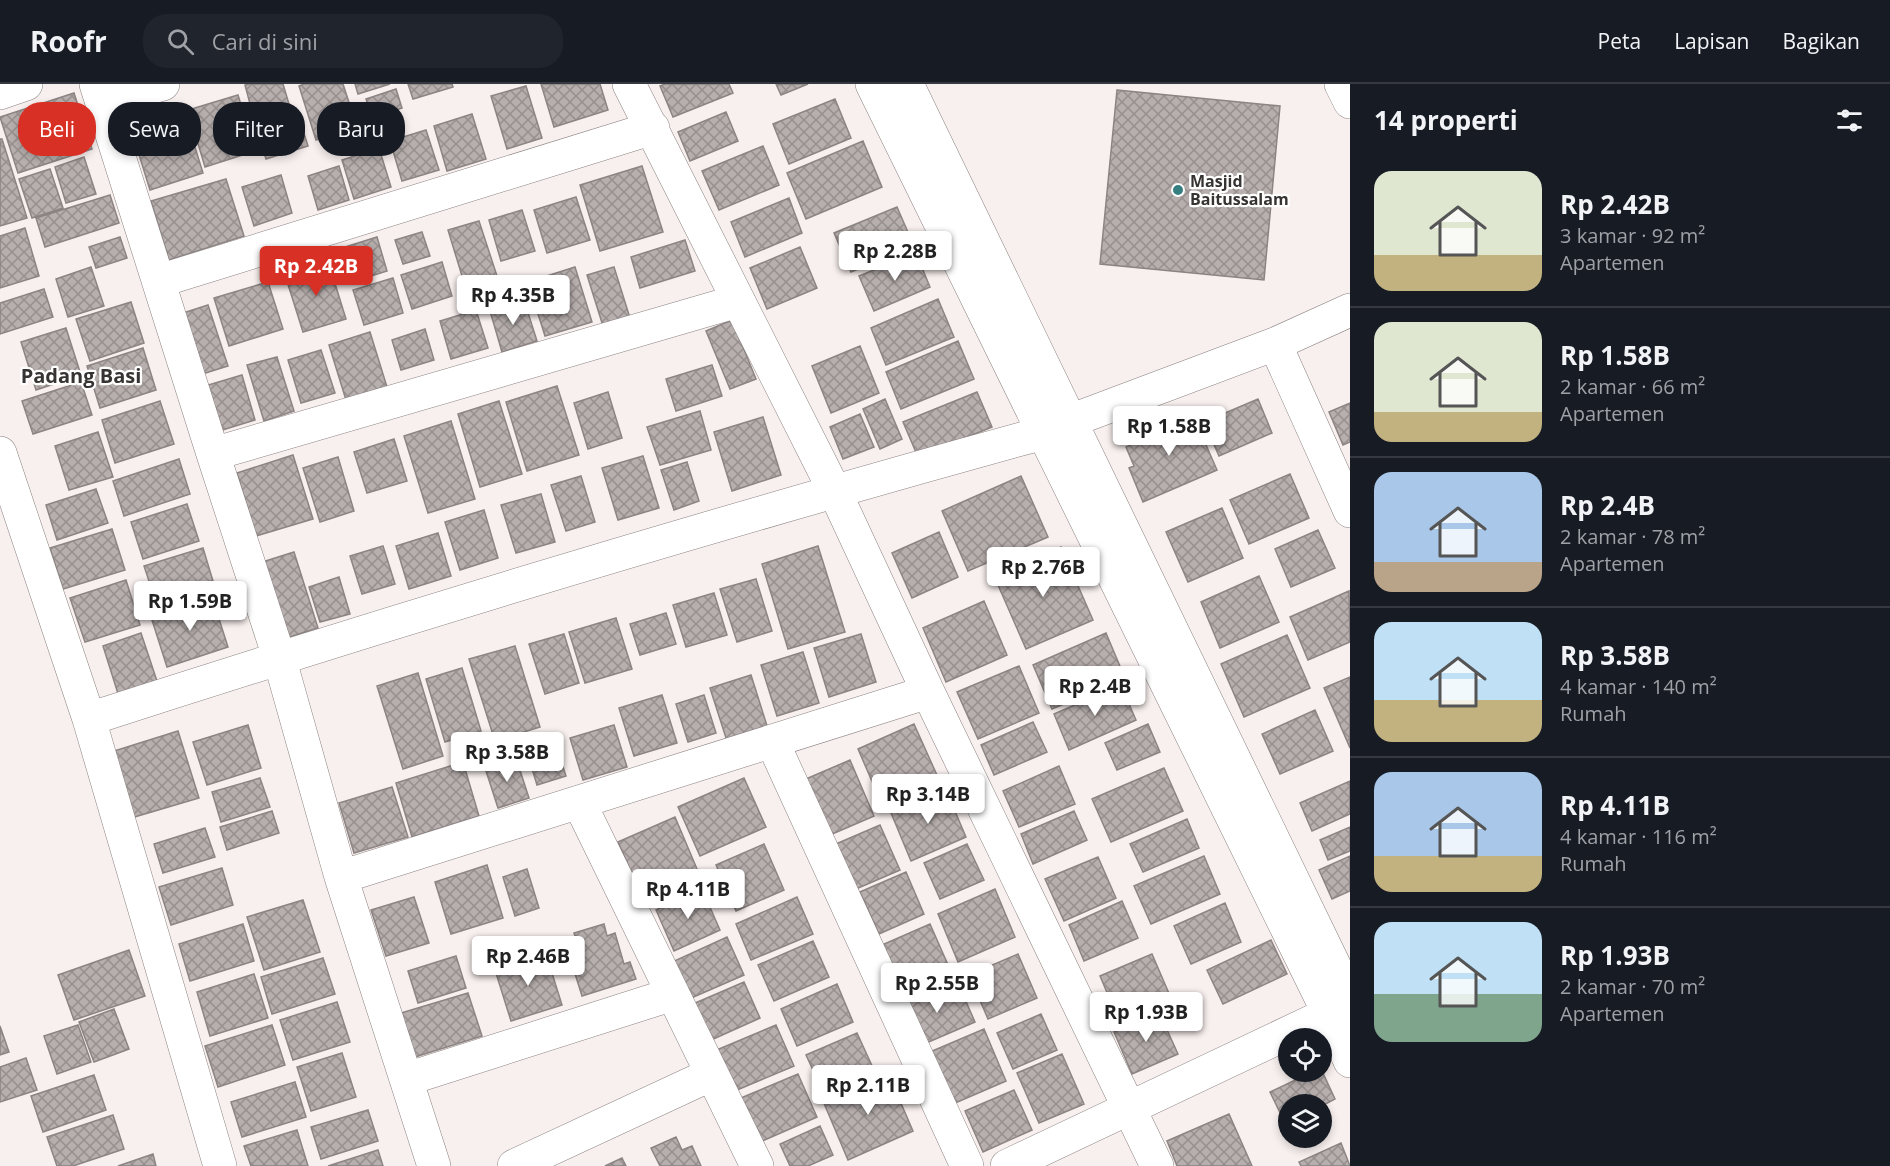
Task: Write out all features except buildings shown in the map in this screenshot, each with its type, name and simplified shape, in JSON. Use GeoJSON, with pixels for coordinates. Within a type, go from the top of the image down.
{"type":"FeatureCollection","features":[{"type":"Feature","properties":{"kind":"street"},"geometry":{"type":"LineString","coordinates":[[0,93],[26,84]]}},
{"type":"Feature","properties":{"kind":"street"},"geometry":{"type":"LineString","coordinates":[[164,84],[100,93],[279,657],[341,877],[434,1166]]}},
{"type":"Feature","properties":{"kind":"street"},"geometry":{"type":"LineString","coordinates":[[629,84],[834,490],[928,692],[1156,1166]]}},
{"type":"Feature","properties":{"kind":"street"},"geometry":{"type":"LineString","coordinates":[[872,84],[1057,427],[1343,1005],[1350,1061]]}},
{"type":"Feature","properties":{"kind":"street"},"geometry":{"type":"LineString","coordinates":[[907,84],[1057,427]]}},
{"type":"Feature","properties":{"kind":"street"},"geometry":{"type":"LineString","coordinates":[[1341,84],[1350,102]]}},
{"type":"Feature","properties":{"kind":"street"},"geometry":{"type":"LineString","coordinates":[[159,281],[653,128]]}},
{"type":"Feature","properties":{"kind":"street"},"geometry":{"type":"LineString","coordinates":[[213,454],[738,301]]}},
{"type":"Feature","properties":{"kind":"street"},"geometry":{"type":"LineString","coordinates":[[89,719],[279,657],[834,490],[1057,427],[1275,344],[1350,310]]}},
{"type":"Feature","properties":{"kind":"street"},"geometry":{"type":"LineString","coordinates":[[1275,344],[1350,511]]}},
{"type":"Feature","properties":{"kind":"street"},"geometry":{"type":"LineString","coordinates":[[0,453],[89,719],[220,1166]]}},
{"type":"Feature","properties":{"kind":"street"},"geometry":{"type":"LineString","coordinates":[[341,877],[928,692]]}},
{"type":"Feature","properties":{"kind":"street"},"geometry":{"type":"LineString","coordinates":[[772,741],[967,1166]]}},
{"type":"Feature","properties":{"kind":"street"},"geometry":{"type":"LineString","coordinates":[[579,802],[757,1166]]}},
{"type":"Feature","properties":{"kind":"street"},"geometry":{"type":"LineString","coordinates":[[407,1079],[673,994]]}},
{"type":"Feature","properties":{"kind":"street"},"geometry":{"type":"LineString","coordinates":[[1007,1166],[1343,1005]]}},
{"type":"Feature","properties":{"kind":"street"},"geometry":{"type":"LineString","coordinates":[[514,1166],[712,1074]]}},
{"type":"Feature","properties":{"kind":"place","name":"Masjid Baitussalam"},"geometry":{"type":"Point","coordinates":[1178,190]}},
{"type":"Feature","properties":{"kind":"district","name":"Padang Basi"},"geometry":{"type":"Point","coordinates":[81,375]}}]}
